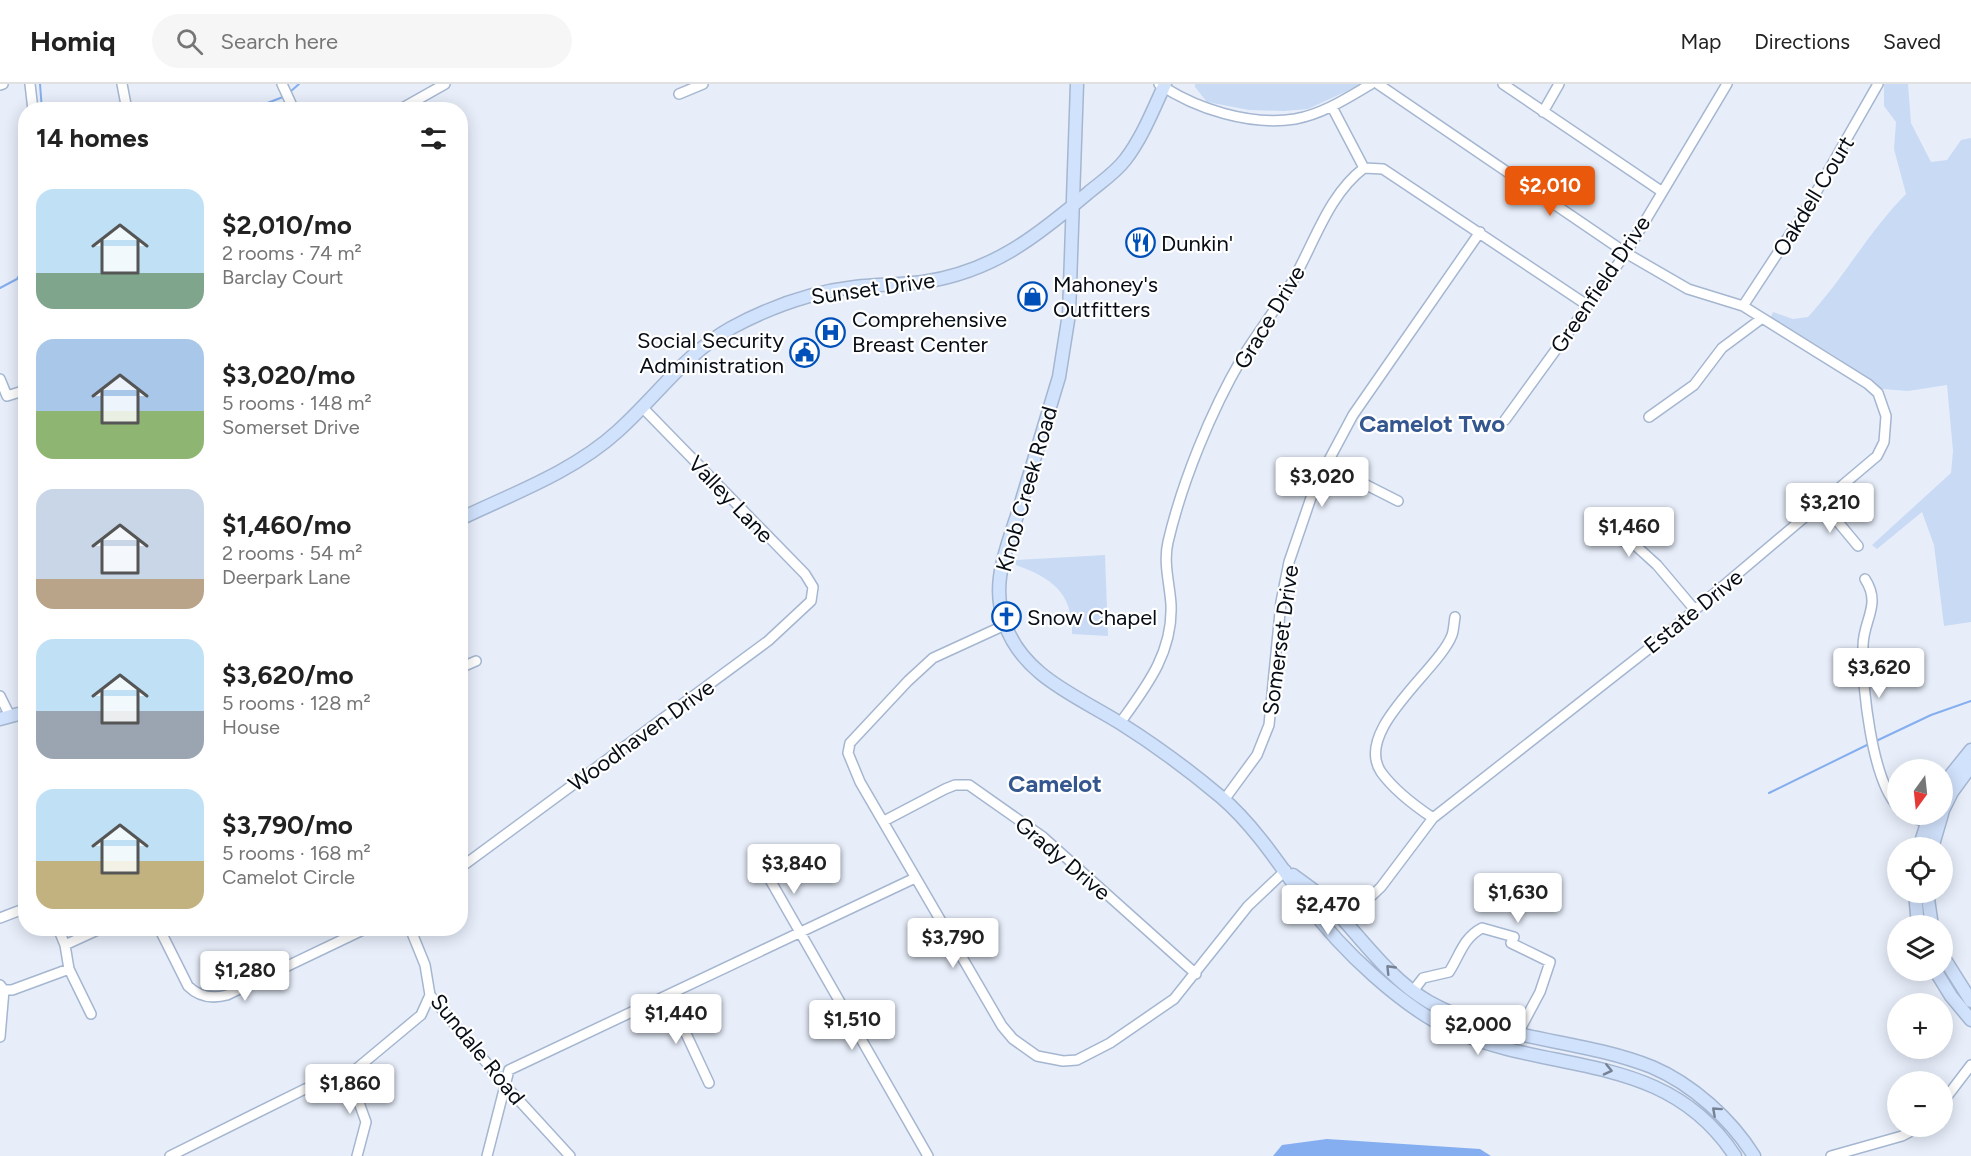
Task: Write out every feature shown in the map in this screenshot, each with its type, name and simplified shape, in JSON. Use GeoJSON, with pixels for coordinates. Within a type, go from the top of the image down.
{"type":"FeatureCollection","features":[{"type":"Feature","properties":{"kind":"main road","name":"Knob Creek Road"},"geometry":{"type":"LineString","coordinates":[[1077,84],[1069,314],[1059,377],[1002,565],[999,594],[1005,626],[1034,669],[1057,686],[1120,723],[1224,800],[1286,870],[1309,905],[1349,950],[1405,1003],[1454,1031],[1479,1041],[1624,1074],[1653,1085],[1697,1113],[1735,1156]]}},
{"type":"Feature","properties":{"kind":"main road","name":"Sunset Drive"},"geometry":{"type":"LineString","coordinates":[[468,515],[583,458],[618,431],[682,363],[716,338],[752,317],[811,295],[854,287],[923,282],[987,264],[1015,250],[1124,162],[1138,141],[1162,85]]}},
{"type":"Feature","properties":{"kind":"main road"},"geometry":{"type":"LineString","coordinates":[[1953,772],[1971,750]]}},
{"type":"Feature","properties":{"kind":"main road"},"geometry":{"type":"LineString","coordinates":[[1953,791],[1971,766]]}},
{"type":"Feature","properties":{"kind":"main road","name":"Knob Creek Road"},"geometry":{"type":"LineString","coordinates":[[1286,870],[1321,896],[1413,991],[1463,1018],[1517,1035],[1653,1068],[1688,1089],[1721,1115],[1754,1156]]}},
{"type":"Feature","properties":{"kind":"main road"},"geometry":{"type":"LineString","coordinates":[[1309,905],[1325,918],[1345,921],[1343,934],[1349,950]]}},
{"type":"Feature","properties":{"kind":"main road"},"geometry":{"type":"LineString","coordinates":[[1953,972],[1971,1001]]}},
{"type":"Feature","properties":{"kind":"main road"},"geometry":{"type":"LineString","coordinates":[[1942,981],[1971,1020]]}},
{"type":"Feature","properties":{"kind":"main road"},"geometry":{"type":"LineString","coordinates":[[1405,1003],[1413,991]]}},
{"type":"Feature","properties":{"kind":"main road"},"geometry":{"type":"LineString","coordinates":[[1515,1049],[1517,1035]]}},
{"type":"Feature","properties":{"kind":"main road"},"geometry":{"type":"LineString","coordinates":[[1581,1064],[1585,1050]]}},
{"type":"Feature","properties":{"kind":"main road"},"geometry":{"type":"LineString","coordinates":[[1653,1085],[1675,1090],[1688,1089],[1688,1096],[1697,1113]]}},
{"type":"Feature","properties":{"kind":"street"},"geometry":{"type":"LineString","coordinates":[[30,84],[32,102]]}},
{"type":"Feature","properties":{"kind":"street"},"geometry":{"type":"LineString","coordinates":[[122,84],[125,102]]}},
{"type":"Feature","properties":{"kind":"street"},"geometry":{"type":"LineString","coordinates":[[282,84],[290,102]]}},
{"type":"Feature","properties":{"kind":"street"},"geometry":{"type":"LineString","coordinates":[[411,102],[433,87],[445,84]]}},
{"type":"Feature","properties":{"kind":"street"},"geometry":{"type":"LineString","coordinates":[[679,94],[703,84]]}},
{"type":"Feature","properties":{"kind":"street"},"geometry":{"type":"LineString","coordinates":[[1162,85],[1205,107],[1259,120],[1296,118],[1332,107],[1371,84]]}},
{"type":"Feature","properties":{"kind":"street","name":"Estate Drive"},"geometry":{"type":"LineString","coordinates":[[1345,921],[1381,887],[1433,818],[1695,610],[1823,504],[1877,456],[1884,442],[1887,428],[1884,404],[1878,393],[1868,384],[1743,306],[1688,289],[1674,278],[1626,253],[1378,84]]}},
{"type":"Feature","properties":{"kind":"street"},"geometry":{"type":"LineString","coordinates":[[1503,84],[1661,191]]}},
{"type":"Feature","properties":{"kind":"street"},"geometry":{"type":"LineString","coordinates":[[1543,112],[1559,84]]}},
{"type":"Feature","properties":{"kind":"street","name":"Greenfield Drive"},"geometry":{"type":"LineString","coordinates":[[1505,420],[1626,253],[1727,84]]}},
{"type":"Feature","properties":{"kind":"street","name":"Oakdell Court"},"geometry":{"type":"LineString","coordinates":[[1743,306],[1806,210],[1878,84]]}},
{"type":"Feature","properties":{"kind":"street"},"geometry":{"type":"LineString","coordinates":[[1332,107],[1364,168],[1383,169],[1394,174],[1587,305]]}},
{"type":"Feature","properties":{"kind":"street","name":"Grace Drive"},"geometry":{"type":"LineString","coordinates":[[1120,723],[1148,684],[1164,650],[1171,610],[1166,562],[1167,543],[1202,438],[1241,361],[1292,282],[1344,184],[1364,168]]}},
{"type":"Feature","properties":{"kind":"street","name":"Somerset Drive"},"geometry":{"type":"LineString","coordinates":[[1224,800],[1265,741],[1269,725],[1281,602],[1289,562],[1315,486],[1353,415],[1480,232]]}},
{"type":"Feature","properties":{"kind":"street"},"geometry":{"type":"LineString","coordinates":[[1649,417],[1694,385],[1722,348],[1761,319]]}},
{"type":"Feature","properties":{"kind":"street"},"geometry":{"type":"LineString","coordinates":[[0,379],[7,396],[18,393]]}},
{"type":"Feature","properties":{"kind":"street","name":"Valley Lane"},"geometry":{"type":"LineString","coordinates":[[642,407],[805,574],[814,594]]}},
{"type":"Feature","properties":{"kind":"street"},"geometry":{"type":"LineString","coordinates":[[1327,465],[1398,501]]}},
{"type":"Feature","properties":{"kind":"street"},"geometry":{"type":"LineString","coordinates":[[1823,504],[1858,546]]}},
{"type":"Feature","properties":{"kind":"street"},"geometry":{"type":"LineString","coordinates":[[1609,536],[1636,546],[1657,565],[1695,610]]}},
{"type":"Feature","properties":{"kind":"street"},"geometry":{"type":"LineString","coordinates":[[1865,579],[1873,596],[1862,644],[1863,687],[1884,787],[1887,791]]}},
{"type":"Feature","properties":{"kind":"street","name":"Woodhaven Drive"},"geometry":{"type":"LineString","coordinates":[[468,862],[768,641],[805,608],[814,594]]}},
{"type":"Feature","properties":{"kind":"street"},"geometry":{"type":"LineString","coordinates":[[1433,818],[1416,807],[1381,771],[1377,747],[1386,722],[1452,636],[1455,617]]}},
{"type":"Feature","properties":{"kind":"street"},"geometry":{"type":"LineString","coordinates":[[1005,626],[933,658],[908,681],[850,743],[848,753],[852,768],[885,821],[915,878],[1002,1026],[1025,1050],[1049,1060],[1077,1059],[1110,1043],[1173,999],[1196,974],[1248,906],[1286,870]]}},
{"type":"Feature","properties":{"kind":"street"},"geometry":{"type":"LineString","coordinates":[[468,664],[476,661]]}},
{"type":"Feature","properties":{"kind":"street"},"geometry":{"type":"LineString","coordinates":[[0,696],[5,717]]}},
{"type":"Feature","properties":{"kind":"street","name":"Grady Drive"},"geometry":{"type":"LineString","coordinates":[[885,821],[955,784],[969,785],[1044,837],[1196,974]]}},
{"type":"Feature","properties":{"kind":"street"},"geometry":{"type":"LineString","coordinates":[[765,871],[928,1156]]}},
{"type":"Feature","properties":{"kind":"street"},"geometry":{"type":"LineString","coordinates":[[487,1156],[509,1070],[915,878]]}},
{"type":"Feature","properties":{"kind":"street"},"geometry":{"type":"LineString","coordinates":[[0,918],[18,912]]}},
{"type":"Feature","properties":{"kind":"street"},"geometry":{"type":"LineString","coordinates":[[1413,991],[1423,978],[1449,972],[1472,933],[1482,928],[1514,937],[1511,943],[1551,962],[1540,992],[1517,1035]]}},
{"type":"Feature","properties":{"kind":"street"},"geometry":{"type":"LineString","coordinates":[[61,936],[69,969],[91,1014]]}},
{"type":"Feature","properties":{"kind":"street"},"geometry":{"type":"LineString","coordinates":[[65,945],[85,936]]}},
{"type":"Feature","properties":{"kind":"street"},"geometry":{"type":"LineString","coordinates":[[163,936],[188,986],[202,996],[211,998],[227,995],[350,936]]}},
{"type":"Feature","properties":{"kind":"street","name":"Sundale Road"},"geometry":{"type":"LineString","coordinates":[[414,936],[425,965],[430,995],[505,1084],[570,1156]]}},
{"type":"Feature","properties":{"kind":"street"},"geometry":{"type":"LineString","coordinates":[[0,1037],[2,988],[12,990],[69,969]]}},
{"type":"Feature","properties":{"kind":"street"},"geometry":{"type":"LineString","coordinates":[[170,1156],[305,1089],[349,1075],[421,1015],[430,995]]}},
{"type":"Feature","properties":{"kind":"street"},"geometry":{"type":"LineString","coordinates":[[668,995],[709,1083]]}},
{"type":"Feature","properties":{"kind":"street"},"geometry":{"type":"LineString","coordinates":[[1953,1088],[1971,1065]]}},
{"type":"Feature","properties":{"kind":"street"},"geometry":{"type":"LineString","coordinates":[[349,1075],[366,1122],[357,1156]]}},
{"type":"Feature","properties":{"kind":"street"},"geometry":{"type":"LineString","coordinates":[[1831,1156],[1898,1137]]}},
{"type":"Feature","properties":{"kind":"shaded area"},"geometry":{"type":"Polygon","coordinates":[[[1195,84],[1362,84],[1308,109],[1284,111],[1249,110],[1207,102],[1195,84]]]}},
{"type":"Feature","properties":{"kind":"shaded area"},"geometry":{"type":"Polygon","coordinates":[[[1884,84],[1908,84],[1911,123],[1931,162],[1947,160],[1961,140],[1971,138],[1971,622],[1944,626],[1934,545],[1922,512],[1877,549],[1872,545],[1951,473],[1953,451],[1947,385],[1908,391],[1882,389],[1838,358],[1771,317],[1773,312],[1793,319],[1808,317],[1880,223],[1906,194],[1894,149],[1896,122],[1884,106],[1884,84]]]}},
{"type":"Feature","properties":{"kind":"shaded area"},"geometry":{"type":"Polygon","coordinates":[[[1105,555],[1108,636],[1072,634],[1069,608],[1058,589],[1040,575],[1016,565],[1014,560],[1105,555]]]}},
{"type":"Feature","properties":{"kind":"water"},"geometry":{"type":"Polygon","coordinates":[[[1327,1139],[1480,1149],[1491,1156],[1273,1156],[1282,1145],[1327,1139]]]}},
{"type":"Feature","properties":{"kind":"waterway"},"geometry":{"type":"LineString","coordinates":[[40,84],[41,102]]}},
{"type":"Feature","properties":{"kind":"waterway"},"geometry":{"type":"LineString","coordinates":[[290,92],[299,84]]}},
{"type":"Feature","properties":{"kind":"waterway"},"geometry":{"type":"LineString","coordinates":[[270,102],[283,97]]}},
{"type":"Feature","properties":{"kind":"waterway"},"geometry":{"type":"LineString","coordinates":[[0,288],[18,277]]}},
{"type":"Feature","properties":{"kind":"waterway"},"geometry":{"type":"LineString","coordinates":[[1874,742],[1931,715],[1971,701]]}},
{"type":"Feature","properties":{"kind":"waterway"},"geometry":{"type":"LineString","coordinates":[[1769,793],[1869,744]]}},
{"type":"Feature","properties":{"kind":"place","name":"Dunkin'"},"geometry":{"type":"Point","coordinates":[1140,243]}},
{"type":"Feature","properties":{"kind":"place","name":"Mahoney's Outfitters"},"geometry":{"type":"Point","coordinates":[1032,297]}},
{"type":"Feature","properties":{"kind":"place","name":"Comprehensive Breast Center"},"geometry":{"type":"Point","coordinates":[831,332]}},
{"type":"Feature","properties":{"kind":"place","name":"Social Security Administration"},"geometry":{"type":"Point","coordinates":[805,353]}},
{"type":"Feature","properties":{"kind":"place","name":"Snow Chapel"},"geometry":{"type":"Point","coordinates":[1006,617]}},
{"type":"Feature","properties":{"kind":"district","name":"Camelot Two"},"geometry":{"type":"Point","coordinates":[1432,424]}},
{"type":"Feature","properties":{"kind":"district","name":"Camelot"},"geometry":{"type":"Point","coordinates":[1055,784]}}]}
